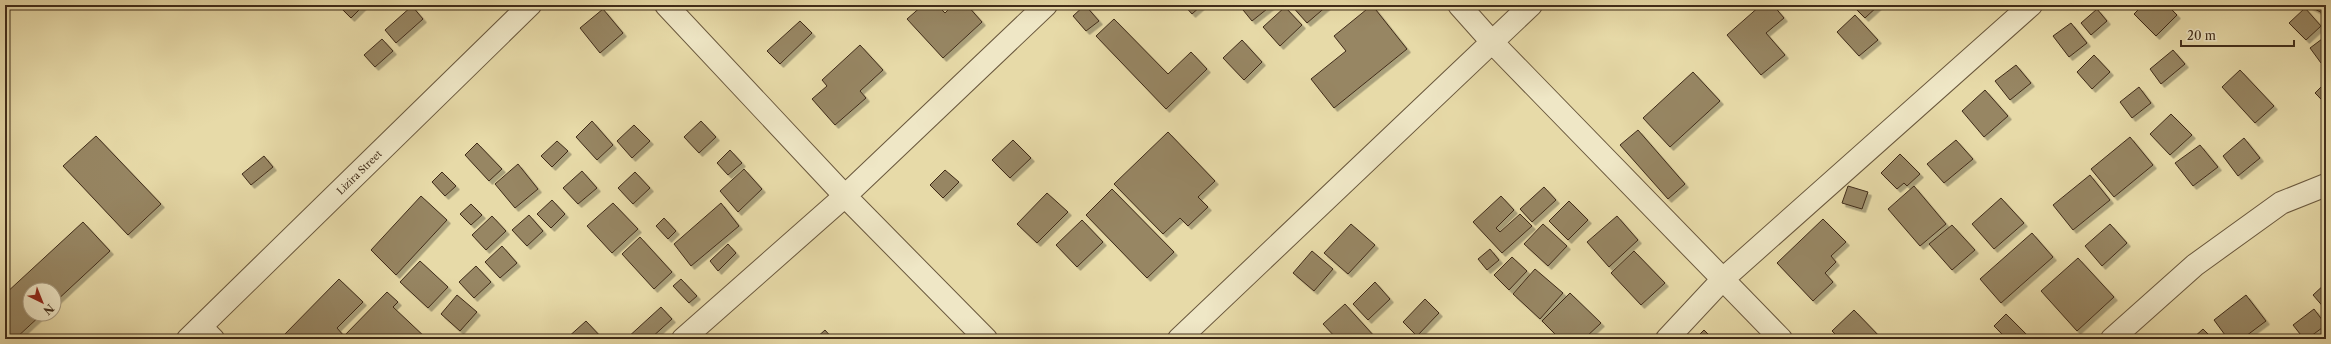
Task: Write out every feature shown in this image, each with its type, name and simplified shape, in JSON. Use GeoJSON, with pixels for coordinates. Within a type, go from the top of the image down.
{"type":"FeatureCollection","features":[{"type":"Feature","properties":{"kind":"street","name":"Lizira Street"},"geometry":{"type":"LineString","coordinates":[[201,335],[530,5]]}},
{"type":"Feature","properties":{"kind":"street"},"geometry":{"type":"LineString","coordinates":[[666,5],[845,196],[986,339]]}},
{"type":"Feature","properties":{"kind":"street"},"geometry":{"type":"LineString","coordinates":[[683,339],[845,196],[1046,5]]}},
{"type":"Feature","properties":{"kind":"street"},"geometry":{"type":"LineString","coordinates":[[1458,5],[1492,42],[1781,339]]}},
{"type":"Feature","properties":{"kind":"street"},"geometry":{"type":"LineString","coordinates":[[1179,339],[1531,5]]}},
{"type":"Feature","properties":{"kind":"street"},"geometry":{"type":"LineString","coordinates":[[1667,339],[1723,279],[2031,5]]}},
{"type":"Feature","properties":{"kind":"street"},"geometry":{"type":"LineString","coordinates":[[2112,339],[2195,265],[2281,203],[2326,185]]}},
{"type":"Feature","properties":{"kind":"building"},"geometry":{"type":"Polygon","coordinates":[[[338,5],[364,5],[351,18],[338,5]]]}},
{"type":"Feature","properties":{"kind":"building"},"geometry":{"type":"Polygon","coordinates":[[[923,5],[937,5],[945,13],[953,5],[967,5],[982,22],[943,58],[907,19],[923,5]]]}},
{"type":"Feature","properties":{"kind":"building"},"geometry":{"type":"Polygon","coordinates":[[[1085,5],[1099,21],[1086,31],[1073,16],[1085,5]]]}},
{"type":"Feature","properties":{"kind":"building"},"geometry":{"type":"Polygon","coordinates":[[[1184,5],[1202,5],[1192,14],[1184,5]]]}},
{"type":"Feature","properties":{"kind":"building"},"geometry":{"type":"Polygon","coordinates":[[[1239,5],[1272,5],[1252,21],[1239,5]]]}},
{"type":"Feature","properties":{"kind":"building"},"geometry":{"type":"Polygon","coordinates":[[[1291,5],[1328,5],[1307,23],[1291,5]]]}},
{"type":"Feature","properties":{"kind":"building"},"geometry":{"type":"Polygon","coordinates":[[[1372,5],[1407,49],[1334,108],[1311,79],[1346,51],[1334,36],[1372,5]]]}},
{"type":"Feature","properties":{"kind":"building"},"geometry":{"type":"Polygon","coordinates":[[[1761,5],[1773,5],[1784,18],[1766,33],[1785,55],[1761,75],[1727,35],[1761,5]]]}},
{"type":"Feature","properties":{"kind":"building"},"geometry":{"type":"Polygon","coordinates":[[[1852,5],[1879,5],[1865,18],[1852,5]]]}},
{"type":"Feature","properties":{"kind":"building"},"geometry":{"type":"Polygon","coordinates":[[[2143,5],[2167,5],[2177,15],[2156,36],[2134,14],[2143,5]]]}},
{"type":"Feature","properties":{"kind":"building"},"geometry":{"type":"Polygon","coordinates":[[[2326,5],[2326,15],[2309,6],[2326,5]]]}},
{"type":"Feature","properties":{"kind":"building"},"geometry":{"type":"Polygon","coordinates":[[[412,6],[423,19],[396,43],[385,30],[412,6]]]}},
{"type":"Feature","properties":{"kind":"building"},"geometry":{"type":"Polygon","coordinates":[[[1285,7],[1302,25],[1280,46],[1263,27],[1285,7]]]}},
{"type":"Feature","properties":{"kind":"building"},"geometry":{"type":"Polygon","coordinates":[[[2305,8],[2321,26],[2306,40],[2289,23],[2305,8]]]}},
{"type":"Feature","properties":{"kind":"building"},"geometry":{"type":"Polygon","coordinates":[[[603,9],[623,33],[600,53],[580,28],[603,9]]]}},
{"type":"Feature","properties":{"kind":"building"},"geometry":{"type":"Polygon","coordinates":[[[2097,9],[2107,21],[2091,35],[2081,23],[2097,9]]]}},
{"type":"Feature","properties":{"kind":"building"},"geometry":{"type":"Polygon","coordinates":[[[1855,15],[1878,40],[1859,56],[1837,32],[1855,15]]]}},
{"type":"Feature","properties":{"kind":"building"},"geometry":{"type":"Polygon","coordinates":[[[1114,19],[1168,74],[1191,52],[1207,69],[1166,109],[1096,36],[1114,19]]]}},
{"type":"Feature","properties":{"kind":"building"},"geometry":{"type":"Polygon","coordinates":[[[800,21],[812,33],[780,64],[767,51],[800,21]]]}},
{"type":"Feature","properties":{"kind":"building"},"geometry":{"type":"Polygon","coordinates":[[[2071,23],[2087,43],[2069,57],[2053,36],[2071,23]]]}},
{"type":"Feature","properties":{"kind":"building"},"geometry":{"type":"Polygon","coordinates":[[[2326,36],[2326,60],[2321,63],[2310,48],[2326,36]]]}},
{"type":"Feature","properties":{"kind":"building"},"geometry":{"type":"Polygon","coordinates":[[[382,39],[393,51],[375,67],[364,55],[382,39]]]}},
{"type":"Feature","properties":{"kind":"building"},"geometry":{"type":"Polygon","coordinates":[[[1242,40],[1262,62],[1244,80],[1223,58],[1242,40]]]}},
{"type":"Feature","properties":{"kind":"building"},"geometry":{"type":"Polygon","coordinates":[[[860,45],[883,70],[860,91],[866,98],[835,125],[812,99],[827,86],[822,80],[860,45]]]}},
{"type":"Feature","properties":{"kind":"building"},"geometry":{"type":"Polygon","coordinates":[[[2173,50],[2185,64],[2161,84],[2150,69],[2173,50]]]}},
{"type":"Feature","properties":{"kind":"building"},"geometry":{"type":"Polygon","coordinates":[[[2094,55],[2110,72],[2092,89],[2077,72],[2094,55]]]}},
{"type":"Feature","properties":{"kind":"building"},"geometry":{"type":"Polygon","coordinates":[[[2016,65],[2031,83],[2010,100],[1995,81],[2016,65]]]}},
{"type":"Feature","properties":{"kind":"building"},"geometry":{"type":"Polygon","coordinates":[[[2240,70],[2274,106],[2255,123],[2222,87],[2240,70]]]}},
{"type":"Feature","properties":{"kind":"building"},"geometry":{"type":"Polygon","coordinates":[[[1693,72],[1720,101],[1670,147],[1643,118],[1693,72]]]}},
{"type":"Feature","properties":{"kind":"building"},"geometry":{"type":"Polygon","coordinates":[[[2326,82],[2326,102],[2325,103],[2315,93],[2326,82]]]}},
{"type":"Feature","properties":{"kind":"building"},"geometry":{"type":"Polygon","coordinates":[[[2139,87],[2151,103],[2132,118],[2120,102],[2139,87]]]}},
{"type":"Feature","properties":{"kind":"building"},"geometry":{"type":"Polygon","coordinates":[[[1985,90],[2008,116],[1984,137],[1962,111],[1985,90]]]}},
{"type":"Feature","properties":{"kind":"building"},"geometry":{"type":"Polygon","coordinates":[[[2171,114],[2192,135],[2170,155],[2150,134],[2171,114]]]}},
{"type":"Feature","properties":{"kind":"building"},"geometry":{"type":"Polygon","coordinates":[[[592,121],[613,145],[597,160],[576,137],[592,121]]]}},
{"type":"Feature","properties":{"kind":"building"},"geometry":{"type":"Polygon","coordinates":[[[701,121],[716,137],[699,153],[684,137],[701,121]]]}},
{"type":"Feature","properties":{"kind":"building"},"geometry":{"type":"Polygon","coordinates":[[[634,125],[650,141],[632,158],[617,141],[634,125]]]}},
{"type":"Feature","properties":{"kind":"building"},"geometry":{"type":"Polygon","coordinates":[[[1638,130],[1685,184],[1668,199],[1620,145],[1638,130]]]}},
{"type":"Feature","properties":{"kind":"building"},"geometry":{"type":"Polygon","coordinates":[[[1168,132],[1215,181],[1198,197],[1208,207],[1188,226],[1180,218],[1163,234],[1114,184],[1168,132]]]}},
{"type":"Feature","properties":{"kind":"building"},"geometry":{"type":"Polygon","coordinates":[[[96,136],[161,204],[128,235],[63,166],[96,136]]]}},
{"type":"Feature","properties":{"kind":"building"},"geometry":{"type":"Polygon","coordinates":[[[2130,137],[2153,165],[2114,197],[2091,169],[2130,137]]]}},
{"type":"Feature","properties":{"kind":"building"},"geometry":{"type":"Polygon","coordinates":[[[2244,138],[2260,158],[2238,176],[2223,156],[2244,138]]]}},
{"type":"Feature","properties":{"kind":"building"},"geometry":{"type":"Polygon","coordinates":[[[1013,140],[1031,158],[1010,178],[992,160],[1013,140]]]}},
{"type":"Feature","properties":{"kind":"building"},"geometry":{"type":"Polygon","coordinates":[[[1956,140],[1973,159],[1944,183],[1927,164],[1956,140]]]}},
{"type":"Feature","properties":{"kind":"building"},"geometry":{"type":"Polygon","coordinates":[[[557,141],[568,151],[552,167],[541,156],[557,141]]]}},
{"type":"Feature","properties":{"kind":"building"},"geometry":{"type":"Polygon","coordinates":[[[477,143],[502,169],[489,181],[465,155],[477,143]]]}},
{"type":"Feature","properties":{"kind":"building"},"geometry":{"type":"Polygon","coordinates":[[[2200,145],[2218,167],[2193,186],[2175,163],[2200,145]]]}},
{"type":"Feature","properties":{"kind":"building"},"geometry":{"type":"Polygon","coordinates":[[[730,150],[742,163],[728,175],[717,163],[730,150]]]}},
{"type":"Feature","properties":{"kind":"building"},"geometry":{"type":"Polygon","coordinates":[[[1900,154],[1920,174],[1907,186],[1904,183],[1897,189],[1881,173],[1900,154]]]}},
{"type":"Feature","properties":{"kind":"building"},"geometry":{"type":"Polygon","coordinates":[[[264,156],[273,167],[251,185],[242,174],[264,156]]]}},
{"type":"Feature","properties":{"kind":"building"},"geometry":{"type":"Polygon","coordinates":[[[518,164],[538,189],[515,208],[495,184],[518,164]]]}},
{"type":"Feature","properties":{"kind":"building"},"geometry":{"type":"Polygon","coordinates":[[[744,169],[762,189],[738,212],[720,191],[744,169]]]}},
{"type":"Feature","properties":{"kind":"building"},"geometry":{"type":"Polygon","coordinates":[[[945,170],[959,182],[943,198],[930,185],[945,170]]]}},
{"type":"Feature","properties":{"kind":"building"},"geometry":{"type":"Polygon","coordinates":[[[582,171],[597,188],[578,204],[563,188],[582,171]]]}},
{"type":"Feature","properties":{"kind":"building"},"geometry":{"type":"Polygon","coordinates":[[[442,172],[456,186],[445,196],[432,182],[442,172]]]}},
{"type":"Feature","properties":{"kind":"building"},"geometry":{"type":"Polygon","coordinates":[[[635,172],[650,188],[633,204],[618,188],[635,172]]]}},
{"type":"Feature","properties":{"kind":"building"},"geometry":{"type":"Polygon","coordinates":[[[2090,175],[2110,200],[2073,230],[2053,205],[2090,175]]]}},
{"type":"Feature","properties":{"kind":"building"},"geometry":{"type":"Polygon","coordinates":[[[1848,186],[1868,192],[1862,209],[1842,203],[1848,186]]]}},
{"type":"Feature","properties":{"kind":"building"},"geometry":{"type":"Polygon","coordinates":[[[1914,186],[1946,224],[1920,246],[1888,209],[1914,186]]]}},
{"type":"Feature","properties":{"kind":"building"},"geometry":{"type":"Polygon","coordinates":[[[1544,187],[1556,200],[1532,222],[1520,209],[1544,187]]]}},
{"type":"Feature","properties":{"kind":"building"},"geometry":{"type":"Polygon","coordinates":[[[1112,189],[1174,252],[1147,278],[1086,215],[1112,189]]]}},
{"type":"Feature","properties":{"kind":"building"},"geometry":{"type":"Polygon","coordinates":[[[1047,193],[1068,212],[1037,243],[1017,224],[1047,193]]]}},
{"type":"Feature","properties":{"kind":"building"},"geometry":{"type":"Polygon","coordinates":[[[421,196],[447,220],[396,275],[371,250],[421,196]]]}},
{"type":"Feature","properties":{"kind":"building"},"geometry":{"type":"Polygon","coordinates":[[[1501,196],[1514,210],[1496,228],[1500,232],[1520,214],[1532,226],[1502,253],[1473,222],[1501,196]]]}},
{"type":"Feature","properties":{"kind":"building"},"geometry":{"type":"Polygon","coordinates":[[[2001,198],[2024,223],[1994,249],[1972,224],[2001,198]]]}},
{"type":"Feature","properties":{"kind":"building"},"geometry":{"type":"Polygon","coordinates":[[[552,200],[565,214],[551,228],[537,214],[552,200]]]}},
{"type":"Feature","properties":{"kind":"building"},"geometry":{"type":"Polygon","coordinates":[[[1569,201],[1588,220],[1568,240],[1549,221],[1569,201]]]}},
{"type":"Feature","properties":{"kind":"building"},"geometry":{"type":"Polygon","coordinates":[[[613,203],[638,229],[612,253],[587,226],[613,203]]]}},
{"type":"Feature","properties":{"kind":"building"},"geometry":{"type":"Polygon","coordinates":[[[721,203],[739,226],[691,266],[674,244],[721,203]]]}},
{"type":"Feature","properties":{"kind":"building"},"geometry":{"type":"Polygon","coordinates":[[[471,204],[482,215],[471,225],[460,214],[471,204]]]}},
{"type":"Feature","properties":{"kind":"building"},"geometry":{"type":"Polygon","coordinates":[[[529,215],[543,231],[527,246],[512,230],[529,215]]]}},
{"type":"Feature","properties":{"kind":"building"},"geometry":{"type":"Polygon","coordinates":[[[492,216],[506,231],[486,250],[472,235],[492,216]]]}},
{"type":"Feature","properties":{"kind":"building"},"geometry":{"type":"Polygon","coordinates":[[[1617,216],[1638,240],[1609,267],[1587,242],[1617,216]]]}},
{"type":"Feature","properties":{"kind":"building"},"geometry":{"type":"Polygon","coordinates":[[[664,218],[676,231],[668,239],[656,226],[664,218]]]}},
{"type":"Feature","properties":{"kind":"building"},"geometry":{"type":"Polygon","coordinates":[[[1823,219],[1846,242],[1831,256],[1836,262],[1825,273],[1833,282],[1813,301],[1777,263],[1823,219]]]}},
{"type":"Feature","properties":{"kind":"building"},"geometry":{"type":"Polygon","coordinates":[[[1082,220],[1103,242],[1077,267],[1056,245],[1082,220]]]}},
{"type":"Feature","properties":{"kind":"building"},"geometry":{"type":"Polygon","coordinates":[[[83,222],[110,251],[62,296],[62,282],[22,282],[22,322],[33,322],[15,339],[5,339],[5,294],[83,222]]]}},
{"type":"Feature","properties":{"kind":"building"},"geometry":{"type":"Polygon","coordinates":[[[1351,224],[1375,245],[1348,274],[1324,253],[1351,224]]]}},
{"type":"Feature","properties":{"kind":"building"},"geometry":{"type":"Polygon","coordinates":[[[1543,224],[1567,246],[1548,266],[1524,244],[1543,224]]]}},
{"type":"Feature","properties":{"kind":"building"},"geometry":{"type":"Polygon","coordinates":[[[2110,224],[2127,243],[2102,266],[2085,246],[2110,224]]]}},
{"type":"Feature","properties":{"kind":"building"},"geometry":{"type":"Polygon","coordinates":[[[1952,225],[1975,250],[1952,270],[1929,244],[1952,225]]]}},
{"type":"Feature","properties":{"kind":"building"},"geometry":{"type":"Polygon","coordinates":[[[2032,233],[2053,257],[2001,303],[1980,279],[2032,233]]]}},
{"type":"Feature","properties":{"kind":"building"},"geometry":{"type":"Polygon","coordinates":[[[640,237],[672,272],[654,289],[622,254],[640,237]]]}},
{"type":"Feature","properties":{"kind":"building"},"geometry":{"type":"Polygon","coordinates":[[[728,244],[736,253],[718,271],[710,261],[728,244]]]}},
{"type":"Feature","properties":{"kind":"building"},"geometry":{"type":"Polygon","coordinates":[[[502,246],[517,263],[500,278],[485,262],[502,246]]]}},
{"type":"Feature","properties":{"kind":"building"},"geometry":{"type":"Polygon","coordinates":[[[1490,249],[1499,260],[1487,270],[1478,259],[1490,249]]]}},
{"type":"Feature","properties":{"kind":"building"},"geometry":{"type":"Polygon","coordinates":[[[1312,251],[1333,269],[1314,291],[1293,273],[1312,251]]]}},
{"type":"Feature","properties":{"kind":"building"},"geometry":{"type":"Polygon","coordinates":[[[1634,251],[1665,283],[1641,305],[1611,273],[1634,251]]]}},
{"type":"Feature","properties":{"kind":"building"},"geometry":{"type":"Polygon","coordinates":[[[1512,257],[1527,271],[1509,290],[1494,275],[1512,257]]]}},
{"type":"Feature","properties":{"kind":"building"},"geometry":{"type":"Polygon","coordinates":[[[2078,258],[2114,297],[2077,331],[2041,291],[2078,258]]]}},
{"type":"Feature","properties":{"kind":"building"},"geometry":{"type":"Polygon","coordinates":[[[420,261],[448,287],[428,308],[400,282],[420,261]]]}},
{"type":"Feature","properties":{"kind":"building"},"geometry":{"type":"Polygon","coordinates":[[[476,266],[491,282],[474,298],[459,282],[476,266]]]}},
{"type":"Feature","properties":{"kind":"building"},"geometry":{"type":"Polygon","coordinates":[[[1535,269],[1563,293],[1540,319],[1513,294],[1535,269]]]}},
{"type":"Feature","properties":{"kind":"building"},"geometry":{"type":"Polygon","coordinates":[[[339,279],[363,302],[337,328],[344,336],[387,292],[398,302],[393,307],[427,339],[289,339],[284,335],[339,279]]]}},
{"type":"Feature","properties":{"kind":"building"},"geometry":{"type":"Polygon","coordinates":[[[681,279],[697,296],[689,303],[673,286],[681,279]]]}},
{"type":"Feature","properties":{"kind":"building"},"geometry":{"type":"Polygon","coordinates":[[[1375,282],[1390,299],[1368,320],[1353,304],[1375,282]]]}},
{"type":"Feature","properties":{"kind":"building"},"geometry":{"type":"Polygon","coordinates":[[[2326,283],[2326,310],[2313,295],[2326,283]]]}},
{"type":"Feature","properties":{"kind":"building"},"geometry":{"type":"Polygon","coordinates":[[[1570,293],[1601,323],[1584,339],[1560,339],[1542,321],[1570,293]]]}},
{"type":"Feature","properties":{"kind":"building"},"geometry":{"type":"Polygon","coordinates":[[[457,295],[477,312],[460,331],[441,314],[457,295]]]}},
{"type":"Feature","properties":{"kind":"building"},"geometry":{"type":"Polygon","coordinates":[[[2246,295],[2266,321],[2242,339],[2228,339],[2214,320],[2246,295]]]}},
{"type":"Feature","properties":{"kind":"building"},"geometry":{"type":"Polygon","coordinates":[[[1425,299],[1439,313],[1417,336],[1403,322],[1425,299]]]}},
{"type":"Feature","properties":{"kind":"building"},"geometry":{"type":"Polygon","coordinates":[[[1345,304],[1375,337],[1373,339],[1337,339],[1323,324],[1345,304]]]}},
{"type":"Feature","properties":{"kind":"building"},"geometry":{"type":"Polygon","coordinates":[[[661,307],[672,319],[650,339],[626,339],[661,307]]]}},
{"type":"Feature","properties":{"kind":"building"},"geometry":{"type":"Polygon","coordinates":[[[2314,309],[2326,325],[2307,339],[2304,339],[2293,325],[2314,309]]]}},
{"type":"Feature","properties":{"kind":"building"},"geometry":{"type":"Polygon","coordinates":[[[1854,310],[1882,339],[1840,339],[1832,331],[1854,310]]]}},
{"type":"Feature","properties":{"kind":"building"},"geometry":{"type":"Polygon","coordinates":[[[2006,314],[2028,336],[2025,339],[2007,339],[1994,326],[2006,314]]]}},
{"type":"Feature","properties":{"kind":"building"},"geometry":{"type":"Polygon","coordinates":[[[586,321],[603,339],[566,339],[586,321]]]}},
{"type":"Feature","properties":{"kind":"building"},"geometry":{"type":"Polygon","coordinates":[[[2203,329],[2213,339],[2192,339],[2203,329]]]}},
{"type":"Feature","properties":{"kind":"building"},"geometry":{"type":"Polygon","coordinates":[[[825,330],[833,339],[815,339],[825,330]]]}},
{"type":"Feature","properties":{"kind":"building"},"geometry":{"type":"Polygon","coordinates":[[[1704,330],[1713,339],[1695,339],[1704,330]]]}}]}
